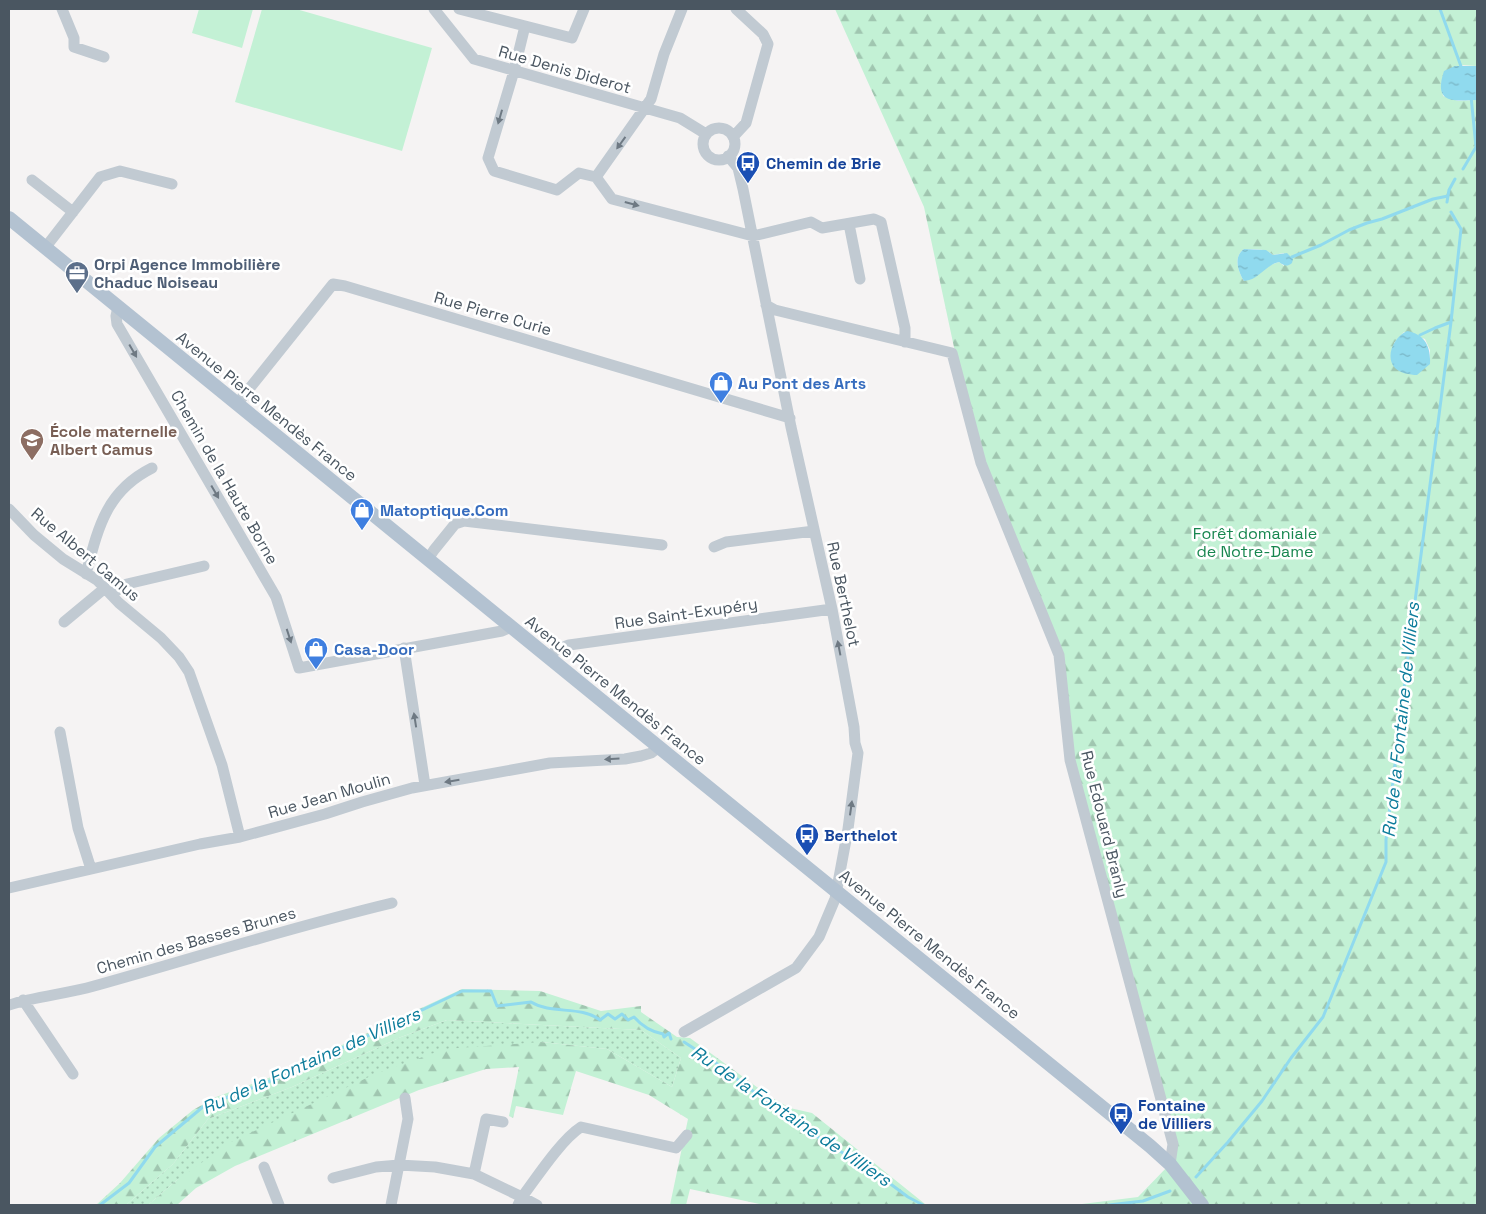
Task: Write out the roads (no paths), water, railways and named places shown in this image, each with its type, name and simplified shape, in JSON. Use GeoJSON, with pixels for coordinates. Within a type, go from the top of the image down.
{"type":"FeatureCollection","features":[{"type":"Feature","properties":{"kind":"main road","name":"Avenue Pierre Mendès France"},"geometry":{"type":"LineString","coordinates":[[9,218],[1150,1146],[1170,1164],[1198,1200]]}},
{"type":"Feature","properties":{"kind":"street"},"geometry":{"type":"LineString","coordinates":[[62,9],[74,38],[74,47],[104,57]]}},
{"type":"Feature","properties":{"kind":"street","name":"Rue Denis Diderot"},"geometry":{"type":"LineString","coordinates":[[434,9],[474,59],[680,118],[706,134]]}},
{"type":"Feature","properties":{"kind":"street"},"geometry":{"type":"LineString","coordinates":[[459,9],[572,38],[584,9]]}},
{"type":"Feature","properties":{"kind":"street"},"geometry":{"type":"LineString","coordinates":[[596,177],[651,99],[664,54],[682,9]]}},
{"type":"Feature","properties":{"kind":"street"},"geometry":{"type":"LineString","coordinates":[[733,137],[746,123],[768,44],[763,34],[736,9]]}},
{"type":"Feature","properties":{"kind":"street"},"geometry":{"type":"LineString","coordinates":[[525,26],[514,71],[488,158],[494,171],[558,190],[579,173],[596,177],[612,199],[752,236],[811,222],[822,228],[874,219],[881,222],[905,328],[905,342],[775,310],[766,305],[752,236],[738,168],[728,156]]}},
{"type":"Feature","properties":{"kind":"street"},"geometry":{"type":"LineString","coordinates":[[720,128],[725,129],[733,137],[734,147],[724,159],[714,159],[706,153],[703,144],[706,134],[710,131],[720,128]]}},
{"type":"Feature","properties":{"kind":"street"},"geometry":{"type":"LineString","coordinates":[[45,248],[100,177],[120,171],[172,184]]}},
{"type":"Feature","properties":{"kind":"street"},"geometry":{"type":"LineString","coordinates":[[32,180],[73,212]]}},
{"type":"Feature","properties":{"kind":"street"},"geometry":{"type":"LineString","coordinates":[[849,224],[860,279]]}},
{"type":"Feature","properties":{"kind":"street","name":"Rue Pierre Curie"},"geometry":{"type":"LineString","coordinates":[[237,404],[333,284],[790,418]]}},
{"type":"Feature","properties":{"kind":"street","name":"Rue Berthelot"},"geometry":{"type":"LineString","coordinates":[[684,1032],[796,968],[820,937],[835,899],[848,829],[858,753],[832,609],[766,305]]}},
{"type":"Feature","properties":{"kind":"street","name":"Chemin de la Haute Borne"},"geometry":{"type":"LineString","coordinates":[[118,307],[117,324],[276,597],[299,668],[404,648]]}},
{"type":"Feature","properties":{"kind":"street","name":"Rue Edouard Branly"},"geometry":{"type":"LineString","coordinates":[[905,342],[952,353],[981,463],[1059,655],[1070,760],[1173,1144],[1170,1164]]}},
{"type":"Feature","properties":{"kind":"street"},"geometry":{"type":"LineString","coordinates":[[86,574],[95,538],[107,509],[119,493],[140,474],[152,468]]}},
{"type":"Feature","properties":{"kind":"street","name":"Rue Albert Camus"},"geometry":{"type":"LineString","coordinates":[[9,509],[34,535],[64,560],[96,580],[161,638],[179,657],[189,672],[222,765],[240,837]]}},
{"type":"Feature","properties":{"kind":"street"},"geometry":{"type":"LineString","coordinates":[[428,559],[455,524],[464,521],[662,544]]}},
{"type":"Feature","properties":{"kind":"street"},"geometry":{"type":"LineString","coordinates":[[714,547],[726,542],[814,531]]}},
{"type":"Feature","properties":{"kind":"street"},"geometry":{"type":"LineString","coordinates":[[64,622],[108,591],[127,584],[204,566]]}},
{"type":"Feature","properties":{"kind":"street","name":"Rue Saint-Exupéry"},"geometry":{"type":"LineString","coordinates":[[549,658],[556,650],[569,645],[832,609]]}},
{"type":"Feature","properties":{"kind":"street"},"geometry":{"type":"LineString","coordinates":[[425,785],[404,648],[502,631],[511,627]]}},
{"type":"Feature","properties":{"kind":"street"},"geometry":{"type":"LineString","coordinates":[[60,732],[78,828],[91,869]]}},
{"type":"Feature","properties":{"kind":"street","name":"Rue Jean Moulin"},"geometry":{"type":"LineString","coordinates":[[9,888],[200,844],[240,837],[425,785],[550,763],[641,756],[651,753],[659,747]]}},
{"type":"Feature","properties":{"kind":"street","name":"Chemin des Basses Brunes"},"geometry":{"type":"LineString","coordinates":[[9,1005],[23,1000],[91,987],[335,916],[392,903]]}},
{"type":"Feature","properties":{"kind":"street"},"geometry":{"type":"LineString","coordinates":[[23,1000],[73,1074]]}},
{"type":"Feature","properties":{"kind":"street"},"geometry":{"type":"LineString","coordinates":[[391,1205],[408,1119],[405,1098]]}},
{"type":"Feature","properties":{"kind":"street"},"geometry":{"type":"LineString","coordinates":[[474,1174],[486,1119],[503,1122]]}},
{"type":"Feature","properties":{"kind":"street"},"geometry":{"type":"LineString","coordinates":[[520,1201],[560,1147],[573,1132],[581,1127],[676,1148],[687,1135]]}},
{"type":"Feature","properties":{"kind":"street"},"geometry":{"type":"LineString","coordinates":[[333,1178],[376,1167],[399,1165],[436,1167],[474,1174],[520,1201],[537,1205]]}},
{"type":"Feature","properties":{"kind":"street"},"geometry":{"type":"LineString","coordinates":[[264,1167],[279,1205]]}},
{"type":"Feature","properties":{"kind":"water"},"geometry":{"type":"Polygon","coordinates":[[[1455,66],[1477,66],[1477,100],[1453,100],[1443,95],[1441,82],[1444,71],[1455,66]]]}},
{"type":"Feature","properties":{"kind":"water"},"geometry":{"type":"Polygon","coordinates":[[[1244,249],[1266,250],[1273,255],[1287,253],[1293,259],[1289,265],[1279,262],[1254,278],[1244,281],[1238,269],[1238,260],[1244,249]]]}},
{"type":"Feature","properties":{"kind":"water"},"geometry":{"type":"Polygon","coordinates":[[[1407,331],[1422,338],[1428,347],[1430,364],[1417,375],[1397,370],[1392,363],[1392,347],[1399,337],[1407,331]]]}},
{"type":"Feature","properties":{"kind":"waterway"},"geometry":{"type":"LineString","coordinates":[[1440,9],[1462,69]]}},
{"type":"Feature","properties":{"kind":"waterway"},"geometry":{"type":"LineString","coordinates":[[1463,169],[1476,147],[1471,96]]}},
{"type":"Feature","properties":{"kind":"waterway"},"geometry":{"type":"LineString","coordinates":[[1447,202],[1449,190],[1455,179]]}},
{"type":"Feature","properties":{"kind":"waterway"},"geometry":{"type":"LineString","coordinates":[[1292,257],[1321,245],[1349,230],[1433,199],[1448,196]]}},
{"type":"Feature","properties":{"kind":"waterway","name":"Ru de la Fontaine de Villiers"},"geometry":{"type":"LineString","coordinates":[[1196,1177],[1262,1101],[1291,1058],[1323,1017],[1386,862],[1386,840],[1461,229],[1451,212]]}},
{"type":"Feature","properties":{"kind":"waterway"},"geometry":{"type":"LineString","coordinates":[[1420,335],[1451,322]]}},
{"type":"Feature","properties":{"kind":"waterway","name":"Ru de la Fontaine de Villiers"},"geometry":{"type":"LineString","coordinates":[[100,1205],[129,1183],[155,1147],[204,1106],[302,1069],[321,1058],[462,991],[491,991],[497,1006],[531,1002],[548,1008],[592,1015],[600,1020],[608,1014],[615,1019],[622,1014],[628,1020],[634,1017],[647,1028],[663,1034],[664,1037],[669,1033],[671,1039]]}},
{"type":"Feature","properties":{"kind":"waterway","name":"Ru de la Fontaine de Villiers"},"geometry":{"type":"LineString","coordinates":[[684,1042],[712,1060],[788,1118],[869,1168],[908,1197],[923,1205]]}},
{"type":"Feature","properties":{"kind":"waterway","name":"Ru de la Fontaine de Villiers"},"geometry":{"type":"LineString","coordinates":[[1109,1205],[1143,1201],[1170,1191]]}},
{"type":"Feature","properties":{"kind":"place","name":"Chemin de Brie"},"geometry":{"type":"Point","coordinates":[748,184]}},
{"type":"Feature","properties":{"kind":"place","name":"Orpi Agence Immobilière Chaduc Noiseau"},"geometry":{"type":"Point","coordinates":[77,294]}},
{"type":"Feature","properties":{"kind":"place","name":"Au Pont des Arts"},"geometry":{"type":"Point","coordinates":[721,404]}},
{"type":"Feature","properties":{"kind":"place","name":"École maternelle Albert Camus"},"geometry":{"type":"Point","coordinates":[32,461]}},
{"type":"Feature","properties":{"kind":"place","name":"Matoptique.Com"},"geometry":{"type":"Point","coordinates":[362,531]}},
{"type":"Feature","properties":{"kind":"place","name":"Casa-Door"},"geometry":{"type":"Point","coordinates":[316,670]}},
{"type":"Feature","properties":{"kind":"place","name":"Berthelot"},"geometry":{"type":"Point","coordinates":[807,856]}},
{"type":"Feature","properties":{"kind":"place","name":"Fontaine de Villiers"},"geometry":{"type":"Point","coordinates":[1121,1135]}},
{"type":"Feature","properties":{"kind":"park label","name":"Forêt domaniale de Notre-Dame"},"geometry":{"type":"Point","coordinates":[1255,542]}}]}
